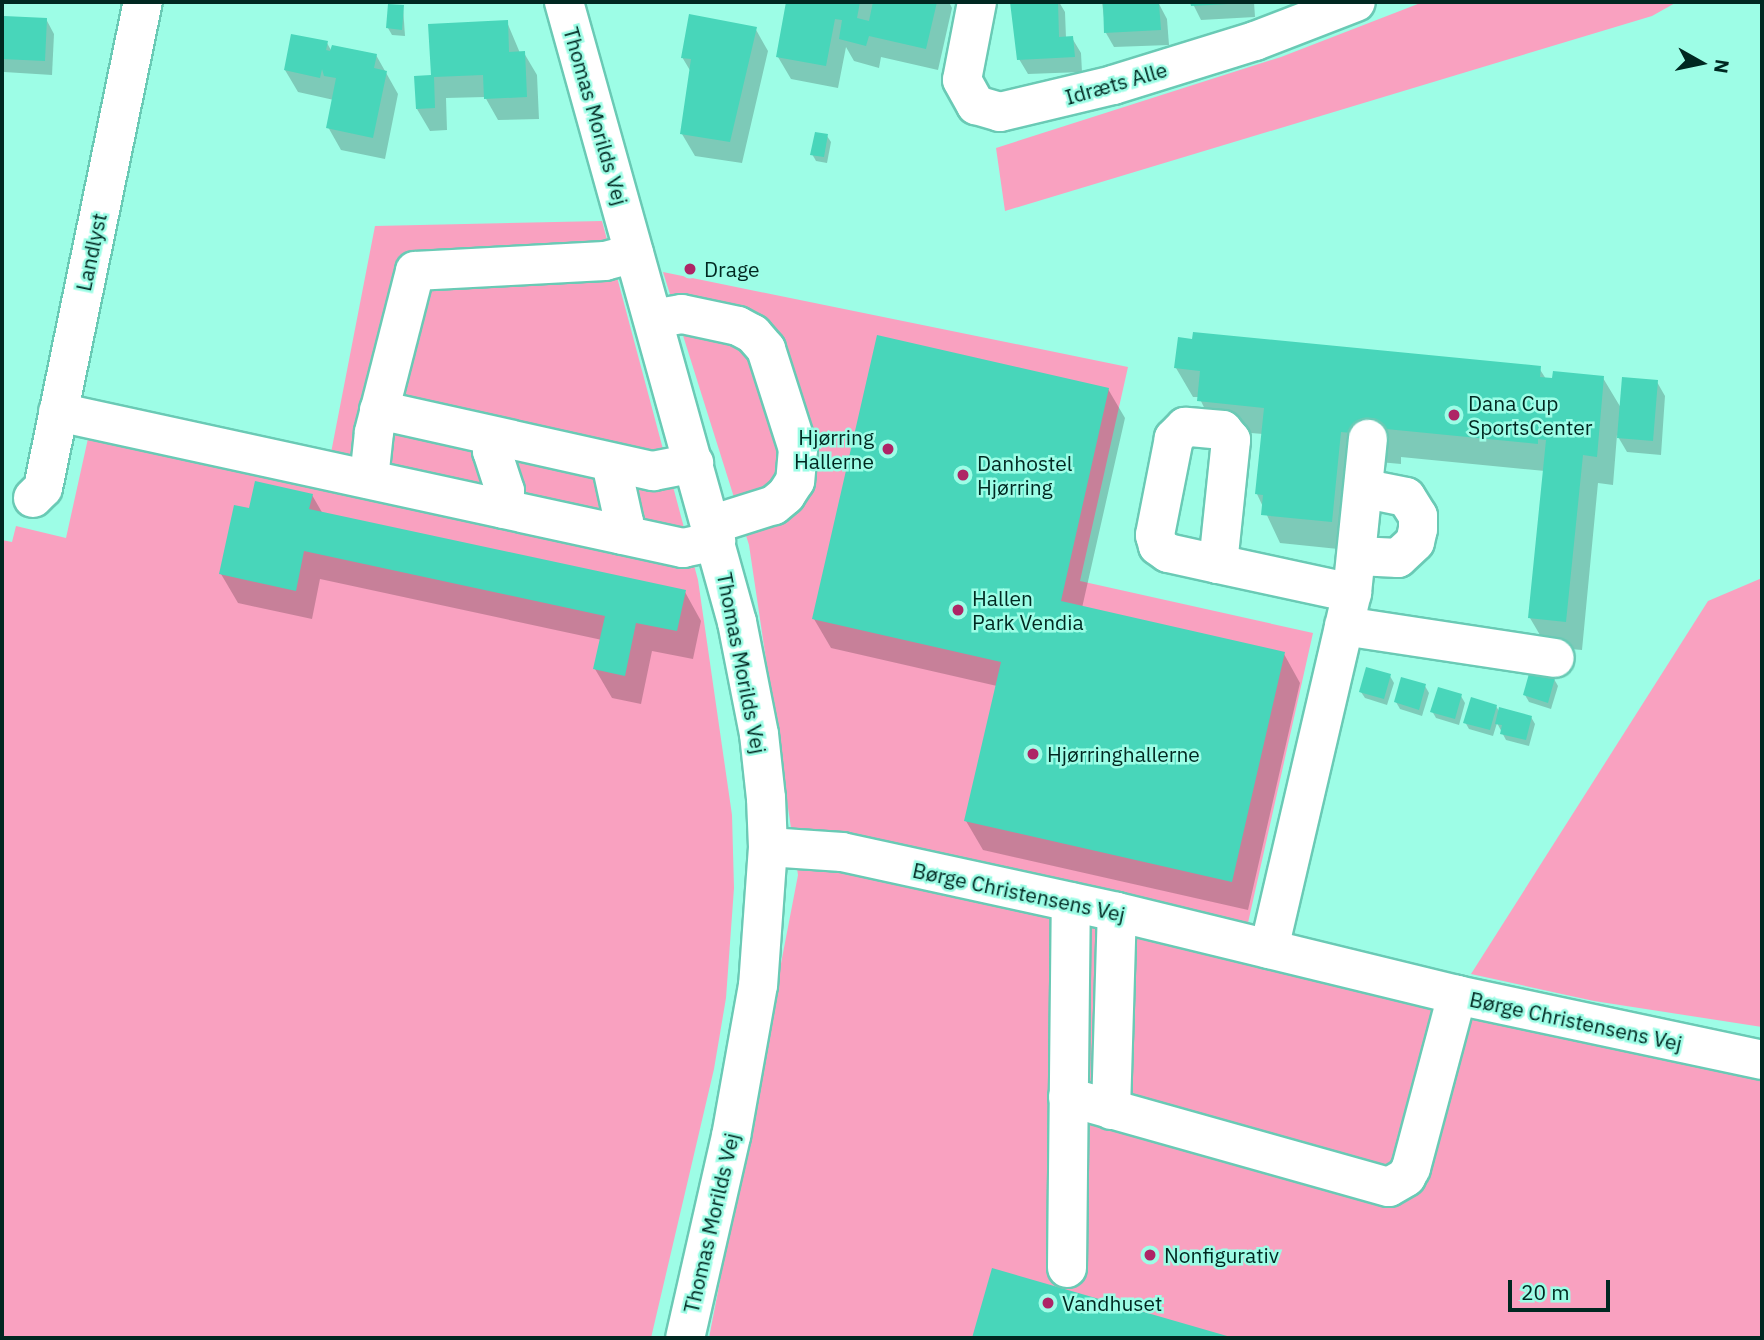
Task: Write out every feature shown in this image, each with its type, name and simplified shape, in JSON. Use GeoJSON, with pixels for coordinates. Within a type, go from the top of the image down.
{"type":"FeatureCollection","features":[{"type":"Feature","properties":{"kind":"street","name":"Landlyst"},"geometry":{"type":"LineString","coordinates":[[33,498],[43,488],[143,2]]}},
{"type":"Feature","properties":{"kind":"street","name":"Thomas Morilds Vej"},"geometry":{"type":"LineString","coordinates":[[564,2],[713,533],[759,734],[768,847],[758,985],[731,1136],[685,1338]]}},
{"type":"Feature","properties":{"kind":"street","name":"Idræts Alle"},"geometry":{"type":"LineString","coordinates":[[977,2],[962,80],[976,105],[1000,113],[1113,85],[1255,41],[1356,2]]}},
{"type":"Feature","properties":{"kind":"street"},"geometry":{"type":"LineString","coordinates":[[369,479],[379,410],[415,271],[605,261],[634,253]]}},
{"type":"Feature","properties":{"kind":"street"},"geometry":{"type":"LineString","coordinates":[[58,412],[688,549],[713,533],[774,505],[786,495],[795,481],[798,449],[766,349],[753,334],[738,326],[682,314],[653,319]]}},
{"type":"Feature","properties":{"kind":"street"},"geometry":{"type":"LineString","coordinates":[[379,410],[660,472],[694,463]]}},
{"type":"Feature","properties":{"kind":"street"},"geometry":{"type":"LineString","coordinates":[[492,436],[492,451],[505,491],[503,509]]}},
{"type":"Feature","properties":{"kind":"street"},"geometry":{"type":"LineString","coordinates":[[1269,949],[1359,556],[1368,439]]}},
{"type":"Feature","properties":{"kind":"street"},"geometry":{"type":"LineString","coordinates":[[611,463],[624,523],[622,535]]}},
{"type":"Feature","properties":{"kind":"street"},"geometry":{"type":"LineString","coordinates":[[1359,556],[1398,558],[1415,542],[1418,529],[1418,516],[1406,497],[1366,489]]}},
{"type":"Feature","properties":{"kind":"street"},"geometry":{"type":"LineString","coordinates":[[1219,564],[1348,610],[1555,658]]}},
{"type":"Feature","properties":{"kind":"street","name":"Børge Christensens Vej"},"geometry":{"type":"LineString","coordinates":[[768,847],[842,852],[1117,912],[1457,995],[1762,1060]]}},
{"type":"Feature","properties":{"kind":"street"},"geometry":{"type":"LineString","coordinates":[[1067,1268],[1072,902]]}},
{"type":"Feature","properties":{"kind":"street"},"geometry":{"type":"LineString","coordinates":[[1111,1110],[1117,912]]}},
{"type":"Feature","properties":{"kind":"street"},"geometry":{"type":"LineString","coordinates":[[1070,973],[1114,986]]}},
{"type":"Feature","properties":{"kind":"street"},"geometry":{"type":"LineString","coordinates":[[1068,1097],[1379,1186],[1398,1184],[1411,1168],[1457,995]]}},
{"type":"Feature","properties":{"kind":"shaded area"},"geometry":{"type":"Polygon","coordinates":[[[1423,2],[1677,2],[1652,16],[1005,211],[996,148],[1281,57],[1423,2]]]}},
{"type":"Feature","properties":{"kind":"shaded area"},"geometry":{"type":"Polygon","coordinates":[[[602,221],[698,580],[732,815],[734,888],[726,998],[714,1069],[651,1338],[2,1338],[2,540],[12,542],[16,526],[66,538],[89,434],[324,489],[375,226],[602,221]]]}},
{"type":"Feature","properties":{"kind":"shaded area","name":"Hjørringhallerne"},"geometry":{"type":"Polygon","coordinates":[[[663,272],[1128,367],[1080,581],[1313,633],[1239,963],[1762,1069],[1762,1338],[709,1338],[798,875],[749,545],[663,272]]]}},
{"type":"Feature","properties":{"kind":"shaded area"},"geometry":{"type":"Polygon","coordinates":[[[1762,578],[1762,1027],[1594,1001],[1471,974],[1708,601],[1762,578]]]}},
{"type":"Feature","properties":{"kind":"building"},"geometry":{"type":"Polygon","coordinates":[[[786,2],[860,2],[857,18],[869,21],[873,2],[937,2],[926,49],[869,36],[866,46],[839,39],[842,20],[835,19],[826,66],[776,57],[786,2]]]}},
{"type":"Feature","properties":{"kind":"building"},"geometry":{"type":"Polygon","coordinates":[[[1010,2],[1058,2],[1059,37],[1073,36],[1075,57],[1017,60],[1010,2]]]}},
{"type":"Feature","properties":{"kind":"building"},"geometry":{"type":"Polygon","coordinates":[[[1103,2],[1159,3],[1161,30],[1104,33],[1103,2]]]}},
{"type":"Feature","properties":{"kind":"building"},"geometry":{"type":"Polygon","coordinates":[[[1190,2],[1228,2],[1228,4],[1191,6],[1190,2]]]}},
{"type":"Feature","properties":{"kind":"building"},"geometry":{"type":"Polygon","coordinates":[[[388,4],[404,5],[402,30],[386,28],[388,4]]]}},
{"type":"Feature","properties":{"kind":"building"},"geometry":{"type":"Polygon","coordinates":[[[689,14],[757,27],[730,142],[680,134],[691,59],[681,58],[689,14]]]}},
{"type":"Feature","properties":{"kind":"building"},"geometry":{"type":"Polygon","coordinates":[[[4,16],[47,18],[45,61],[2,59],[4,16]]]}},
{"type":"Feature","properties":{"kind":"building"},"geometry":{"type":"Polygon","coordinates":[[[508,20],[509,52],[525,51],[527,97],[484,99],[483,75],[434,77],[435,108],[416,109],[414,76],[431,75],[428,24],[508,20]]]}},
{"type":"Feature","properties":{"kind":"building"},"geometry":{"type":"Polygon","coordinates":[[[291,34],[328,41],[326,50],[330,51],[332,45],[377,54],[374,68],[387,71],[373,138],[326,128],[336,78],[324,76],[322,69],[320,78],[284,70],[291,34]]]}},
{"type":"Feature","properties":{"kind":"building"},"geometry":{"type":"Polygon","coordinates":[[[815,132],[828,134],[824,157],[810,155],[815,132]]]}},
{"type":"Feature","properties":{"kind":"building"},"geometry":{"type":"Polygon","coordinates":[[[1193,332],[1541,366],[1540,377],[1552,378],[1553,371],[1604,376],[1597,457],[1583,455],[1566,622],[1528,618],[1546,440],[1538,439],[1538,444],[1386,429],[1385,436],[1341,432],[1332,522],[1261,515],[1263,495],[1255,494],[1264,408],[1197,401],[1200,371],[1174,368],[1178,337],[1192,339],[1193,332]]]}},
{"type":"Feature","properties":{"kind":"building","name":"Hallen Park Vendia"},"geometry":{"type":"Polygon","coordinates":[[[877,335],[1109,388],[1061,601],[1285,652],[1232,882],[964,821],[1001,662],[812,619],[877,335]]]}},
{"type":"Feature","properties":{"kind":"building"},"geometry":{"type":"Polygon","coordinates":[[[1622,377],[1658,380],[1653,441],[1617,438],[1622,377]]]}},
{"type":"Feature","properties":{"kind":"building"},"geometry":{"type":"Polygon","coordinates":[[[255,481],[313,494],[309,509],[686,590],[677,631],[636,623],[625,676],[593,669],[605,616],[304,551],[296,591],[219,574],[234,505],[249,508],[255,481]]]}},
{"type":"Feature","properties":{"kind":"building"},"geometry":{"type":"Polygon","coordinates":[[[1366,667],[1391,674],[1384,699],[1359,692],[1366,667]]]}},
{"type":"Feature","properties":{"kind":"building"},"geometry":{"type":"Polygon","coordinates":[[[1530,670],[1555,678],[1548,703],[1523,695],[1530,670]]]}},
{"type":"Feature","properties":{"kind":"building"},"geometry":{"type":"Polygon","coordinates":[[[1401,677],[1426,684],[1419,710],[1394,702],[1401,677]]]}},
{"type":"Feature","properties":{"kind":"building"},"geometry":{"type":"Polygon","coordinates":[[[1438,687],[1462,694],[1455,719],[1430,712],[1438,687]]]}},
{"type":"Feature","properties":{"kind":"building"},"geometry":{"type":"Polygon","coordinates":[[[1471,697],[1497,705],[1490,730],[1463,723],[1471,697]]]}},
{"type":"Feature","properties":{"kind":"building"},"geometry":{"type":"Polygon","coordinates":[[[1499,707],[1532,716],[1526,740],[1500,734],[1502,725],[1495,724],[1499,707]]]}},
{"type":"Feature","properties":{"kind":"building","name":"Vandhuset"},"geometry":{"type":"Polygon","coordinates":[[[992,1268],[1234,1338],[972,1338],[992,1268]]]}},
{"type":"Feature","properties":{"kind":"place","name":"Drage"},"geometry":{"type":"Point","coordinates":[690,269]}},
{"type":"Feature","properties":{"kind":"place","name":"Dana Cup SportsCenter"},"geometry":{"type":"Point","coordinates":[1454,415]}},
{"type":"Feature","properties":{"kind":"place","name":"Hjørring Hallerne"},"geometry":{"type":"Point","coordinates":[888,449]}},
{"type":"Feature","properties":{"kind":"place","name":"Danhostel Hjørring"},"geometry":{"type":"Point","coordinates":[963,475]}},
{"type":"Feature","properties":{"kind":"place","name":"Hallen Park Vendia"},"geometry":{"type":"Point","coordinates":[958,610]}},
{"type":"Feature","properties":{"kind":"place","name":"Hjørringhallerne"},"geometry":{"type":"Point","coordinates":[1033,754]}},
{"type":"Feature","properties":{"kind":"place","name":"Nonfigurativ"},"geometry":{"type":"Point","coordinates":[1150,1255]}},
{"type":"Feature","properties":{"kind":"place","name":"Vandhuset"},"geometry":{"type":"Point","coordinates":[1048,1303]}}]}
